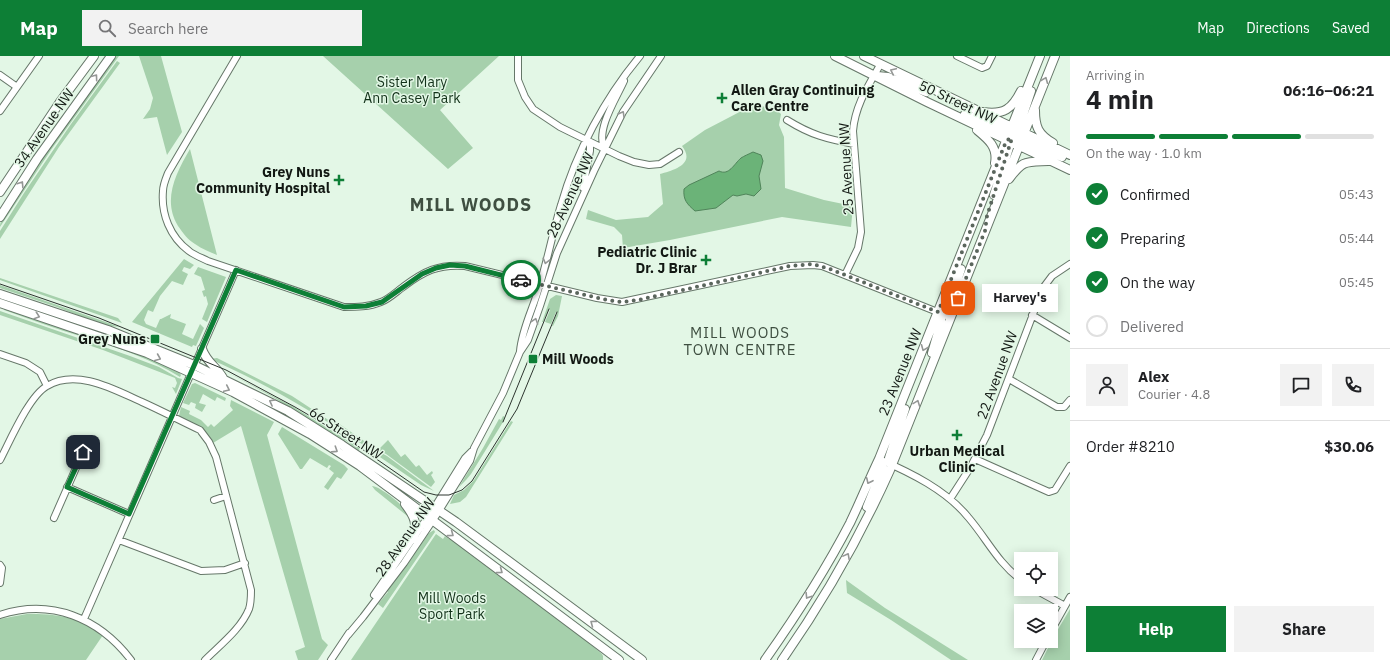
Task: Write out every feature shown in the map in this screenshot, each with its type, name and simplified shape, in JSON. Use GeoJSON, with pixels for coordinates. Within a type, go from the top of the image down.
{"type":"FeatureCollection","features":[{"type":"Feature","properties":{"kind":"main road","name":"34 Avenue NW"},"geometry":{"type":"LineString","coordinates":[[0,192],[60,102],[94,56]]}},
{"type":"Feature","properties":{"kind":"main road","name":"34 Avenue NW"},"geometry":{"type":"LineString","coordinates":[[0,217],[37,159],[111,56]]}},
{"type":"Feature","properties":{"kind":"main road","name":"50 Street NW"},"geometry":{"type":"LineString","coordinates":[[835,56],[972,123],[1015,136]]}},
{"type":"Feature","properties":{"kind":"main road","name":"50 Street NW"},"geometry":{"type":"LineString","coordinates":[[864,56],[978,112],[1051,161],[1070,170]]}},
{"type":"Feature","properties":{"kind":"main road"},"geometry":{"type":"LineString","coordinates":[[978,112],[998,113],[1006,111],[1021,92],[1039,56]]}},
{"type":"Feature","properties":{"kind":"main road","name":"23 Avenue NW"},"geometry":{"type":"LineString","coordinates":[[782,660],[812,617],[858,534],[892,465],[1002,191],[1015,136],[1039,56]]}},
{"type":"Feature","properties":{"kind":"main road","name":"23 Avenue NW"},"geometry":{"type":"LineString","coordinates":[[765,660],[791,624],[835,551],[850,521],[879,459],[992,176],[1035,105],[1055,56]]}},
{"type":"Feature","properties":{"kind":"main road"},"geometry":{"type":"LineString","coordinates":[[874,76],[882,75],[928,93],[956,101]]}},
{"type":"Feature","properties":{"kind":"main road"},"geometry":{"type":"LineString","coordinates":[[926,101],[959,112],[1015,136],[1069,156]]}},
{"type":"Feature","properties":{"kind":"main road"},"geometry":{"type":"LineString","coordinates":[[1035,105],[1037,128],[1048,140],[1069,156]]}},
{"type":"Feature","properties":{"kind":"main road"},"geometry":{"type":"LineString","coordinates":[[972,123],[988,139],[994,148],[996,158],[992,176]]}},
{"type":"Feature","properties":{"kind":"main road"},"geometry":{"type":"LineString","coordinates":[[985,231],[987,216],[1015,136]]}},
{"type":"Feature","properties":{"kind":"main road"},"geometry":{"type":"LineString","coordinates":[[1002,191],[1015,171],[1023,164],[1035,160],[1051,161]]}},
{"type":"Feature","properties":{"kind":"main road"},"geometry":{"type":"LineString","coordinates":[[950,319],[947,314],[947,310],[961,268],[964,247]]}},
{"type":"Feature","properties":{"kind":"main road","name":"66 Street NW"},"geometry":{"type":"LineString","coordinates":[[0,294],[108,330],[193,369],[310,434],[348,458],[400,497],[434,514]]}},
{"type":"Feature","properties":{"kind":"main road","name":"66 Street NW"},"geometry":{"type":"LineString","coordinates":[[0,303],[223,379],[288,411],[332,438],[434,514],[620,660]]}},
{"type":"Feature","properties":{"kind":"main road"},"geometry":{"type":"LineString","coordinates":[[924,383],[941,322],[941,316],[938,312]]}},
{"type":"Feature","properties":{"kind":"main road"},"geometry":{"type":"LineString","coordinates":[[202,349],[207,360],[218,371],[223,379]]}},
{"type":"Feature","properties":{"kind":"main road"},"geometry":{"type":"LineString","coordinates":[[892,465],[889,458],[908,398],[913,375]]}},
{"type":"Feature","properties":{"kind":"main road"},"geometry":{"type":"LineString","coordinates":[[858,534],[883,467],[882,462],[879,459]]}},
{"type":"Feature","properties":{"kind":"main road"},"geometry":{"type":"LineString","coordinates":[[379,481],[387,483],[519,568],[642,660]]}},
{"type":"Feature","properties":{"kind":"main road"},"geometry":{"type":"LineString","coordinates":[[400,497],[415,519],[414,539]]}},
{"type":"Feature","properties":{"kind":"main road"},"geometry":{"type":"LineString","coordinates":[[770,660],[791,624]]}},
{"type":"Feature","properties":{"kind":"street"},"geometry":{"type":"LineString","coordinates":[[0,110],[39,56]]}},
{"type":"Feature","properties":{"kind":"street"},"geometry":{"type":"LineString","coordinates":[[237,56],[168,173],[163,190],[165,214],[177,241],[190,252],[208,261],[344,307],[366,306],[382,302],[422,274],[436,268],[450,265],[465,266],[543,286],[622,302],[795,266],[813,264],[830,269],[938,312],[950,319]]}},
{"type":"Feature","properties":{"kind":"street"},"geometry":{"type":"LineString","coordinates":[[518,56],[518,80],[525,97],[533,109],[560,127],[634,162],[649,165],[660,164],[679,152]]}},
{"type":"Feature","properties":{"kind":"street","name":"28 Avenue NW"},"geometry":{"type":"LineString","coordinates":[[543,286],[561,204],[567,186],[596,120],[620,82],[640,56]]}},
{"type":"Feature","properties":{"kind":"street","name":"28 Avenue NW"},"geometry":{"type":"LineString","coordinates":[[348,635],[404,563],[434,514],[470,461],[474,448],[503,393],[520,352],[521,338],[604,148],[623,112],[662,56]]}},
{"type":"Feature","properties":{"kind":"street"},"geometry":{"type":"LineString","coordinates":[[956,56],[978,67],[984,68],[989,64],[992,56]]}},
{"type":"Feature","properties":{"kind":"street","name":"25 Avenue NW"},"geometry":{"type":"LineString","coordinates":[[845,275],[858,248],[862,232],[854,144],[854,119],[857,108],[880,65]]}},
{"type":"Feature","properties":{"kind":"street"},"geometry":{"type":"LineString","coordinates":[[604,148],[602,130],[629,70]]}},
{"type":"Feature","properties":{"kind":"street"},"geometry":{"type":"LineString","coordinates":[[0,75],[17,87]]}},
{"type":"Feature","properties":{"kind":"street"},"geometry":{"type":"LineString","coordinates":[[787,120],[800,129],[825,139],[854,144]]}},
{"type":"Feature","properties":{"kind":"street"},"geometry":{"type":"LineString","coordinates":[[580,202],[590,151],[590,145],[587,139]]}},
{"type":"Feature","properties":{"kind":"street","name":"22 Avenue NW"},"geometry":{"type":"LineString","coordinates":[[950,499],[975,459],[994,421],[1032,315],[1046,283],[1057,271],[1070,264]]}},
{"type":"Feature","properties":{"kind":"street"},"geometry":{"type":"LineString","coordinates":[[84,619],[236,270]]}},
{"type":"Feature","properties":{"kind":"street"},"geometry":{"type":"LineString","coordinates":[[1032,315],[1070,338]]}},
{"type":"Feature","properties":{"kind":"street"},"geometry":{"type":"LineString","coordinates":[[0,354],[26,363],[40,372],[46,386]]}},
{"type":"Feature","properties":{"kind":"street"},"geometry":{"type":"LineString","coordinates":[[1009,378],[1055,406],[1064,407],[1070,400]]}},
{"type":"Feature","properties":{"kind":"street"},"geometry":{"type":"LineString","coordinates":[[0,460],[28,407],[46,386],[60,381],[73,380],[104,385],[200,430],[209,442],[214,453],[245,563],[251,590],[249,608],[238,627],[205,660]]}},
{"type":"Feature","properties":{"kind":"street"},"geometry":{"type":"LineString","coordinates":[[54,518],[83,452]]}},
{"type":"Feature","properties":{"kind":"street"},"geometry":{"type":"LineString","coordinates":[[879,459],[934,488],[950,499],[968,517],[999,560],[1014,575]]}},
{"type":"Feature","properties":{"kind":"street"},"geometry":{"type":"LineString","coordinates":[[975,459],[1052,492],[1070,466]]}},
{"type":"Feature","properties":{"kind":"street"},"geometry":{"type":"LineString","coordinates":[[67,487],[129,514]]}},
{"type":"Feature","properties":{"kind":"street"},"geometry":{"type":"LineString","coordinates":[[214,500],[226,496]]}},
{"type":"Feature","properties":{"kind":"street","name":"28 Avenue NW"},"geometry":{"type":"LineString","coordinates":[[331,660],[414,539],[434,514]]}},
{"type":"Feature","properties":{"kind":"street"},"geometry":{"type":"LineString","coordinates":[[119,540],[202,571],[225,570],[245,563]]}},
{"type":"Feature","properties":{"kind":"street"},"geometry":{"type":"LineString","coordinates":[[0,565],[2,568],[0,583]]}},
{"type":"Feature","properties":{"kind":"street"},"geometry":{"type":"LineString","coordinates":[[1047,596],[1065,606]]}},
{"type":"Feature","properties":{"kind":"street"},"geometry":{"type":"LineString","coordinates":[[1058,618],[1070,597]]}},
{"type":"Feature","properties":{"kind":"street"},"geometry":{"type":"LineString","coordinates":[[0,615],[26,610],[57,610],[84,619],[116,641],[131,660]]}},
{"type":"Feature","properties":{"kind":"street"},"geometry":{"type":"LineString","coordinates":[[1036,660],[1042,648]]}},
{"type":"Feature","properties":{"kind":"green space"},"geometry":{"type":"Polygon","coordinates":[[[116,56],[119,56],[51,150],[0,227],[5,212],[79,104],[116,56]]]}},
{"type":"Feature","properties":{"kind":"green space"},"geometry":{"type":"Polygon","coordinates":[[[139,56],[161,56],[182,132],[167,155],[157,117],[143,119],[150,109],[153,98],[139,56]]]}},
{"type":"Feature","properties":{"kind":"green space","name":"Sister Mary Ann Casey Park"},"geometry":{"type":"Polygon","coordinates":[[[323,56],[499,56],[440,110],[473,148],[448,169],[323,56]]]}},
{"type":"Feature","properties":{"kind":"green space"},"geometry":{"type":"Polygon","coordinates":[[[117,61],[120,63],[59,147],[0,239],[0,231],[24,193],[71,124],[117,61]]]}},
{"type":"Feature","properties":{"kind":"green space"},"geometry":{"type":"Polygon","coordinates":[[[751,106],[773,107],[781,114],[779,125],[784,137],[785,188],[824,200],[853,206],[851,227],[782,217],[623,248],[622,235],[614,227],[586,219],[588,210],[616,220],[648,217],[663,204],[660,174],[677,168],[685,162],[686,152],[682,146],[705,130],[751,106]]]}},
{"type":"Feature","properties":{"kind":"green space"},"geometry":{"type":"Polygon","coordinates":[[[190,149],[217,255],[200,247],[190,240],[178,226],[173,216],[171,197],[173,187],[180,168],[190,149]]]}},
{"type":"Feature","properties":{"kind":"green space"},"geometry":{"type":"Polygon","coordinates":[[[184,259],[194,265],[190,269],[184,267],[182,271],[188,274],[183,285],[172,281],[160,296],[153,312],[148,310],[144,320],[146,324],[156,328],[160,319],[171,314],[170,318],[186,324],[182,334],[193,339],[200,324],[204,328],[196,346],[193,345],[192,347],[132,322],[184,259]]]}},
{"type":"Feature","properties":{"kind":"green space"},"geometry":{"type":"Polygon","coordinates":[[[198,267],[226,277],[207,322],[202,319],[208,304],[206,296],[204,297],[202,291],[205,290],[201,277],[194,274],[198,267]]]}},
{"type":"Feature","properties":{"kind":"green space"},"geometry":{"type":"Polygon","coordinates":[[[0,278],[118,318],[122,323],[0,280],[0,278]]]}},
{"type":"Feature","properties":{"kind":"green space"},"geometry":{"type":"Polygon","coordinates":[[[0,285],[120,327],[111,326],[111,328],[57,307],[0,288],[0,285]]]}},
{"type":"Feature","properties":{"kind":"green space"},"geometry":{"type":"Polygon","coordinates":[[[556,295],[562,296],[558,316],[552,326],[557,312],[551,324],[545,322],[550,310],[549,309],[542,322],[550,299],[556,295]]]}},
{"type":"Feature","properties":{"kind":"green space"},"geometry":{"type":"Polygon","coordinates":[[[4,308],[153,360],[179,372],[181,375],[180,377],[157,364],[133,354],[4,310],[4,308]]]}},
{"type":"Feature","properties":{"kind":"green space"},"geometry":{"type":"Polygon","coordinates":[[[0,311],[159,367],[182,379],[176,394],[172,387],[175,388],[177,383],[175,378],[103,350],[0,315],[0,311]]]}},
{"type":"Feature","properties":{"kind":"green space"},"geometry":{"type":"Polygon","coordinates":[[[217,358],[292,396],[330,421],[338,423],[367,443],[365,446],[289,399],[210,359],[217,358]]]}},
{"type":"Feature","properties":{"kind":"green space"},"geometry":{"type":"Polygon","coordinates":[[[221,369],[292,406],[361,449],[358,450],[345,440],[344,442],[273,397],[221,369]]]}},
{"type":"Feature","properties":{"kind":"green space"},"geometry":{"type":"Polygon","coordinates":[[[195,383],[226,398],[225,401],[217,397],[215,401],[203,394],[199,403],[206,405],[202,412],[195,408],[196,404],[191,402],[189,405],[183,403],[192,384],[195,383]]]}},
{"type":"Feature","properties":{"kind":"green space"},"geometry":{"type":"Polygon","coordinates":[[[231,400],[274,422],[267,435],[322,639],[328,645],[318,660],[298,660],[295,651],[305,647],[241,426],[213,443],[202,430],[179,416],[181,407],[190,411],[189,414],[201,420],[208,427],[211,424],[214,427],[233,410],[230,406],[231,400]]]}},
{"type":"Feature","properties":{"kind":"green space"},"geometry":{"type":"Polygon","coordinates":[[[503,416],[505,417],[503,422],[471,474],[459,487],[499,419],[501,420],[503,416]]]}},
{"type":"Feature","properties":{"kind":"green space"},"geometry":{"type":"Polygon","coordinates":[[[511,421],[513,422],[466,497],[460,502],[450,504],[454,495],[464,490],[474,480],[511,421]]]}},
{"type":"Feature","properties":{"kind":"green space"},"geometry":{"type":"Polygon","coordinates":[[[282,427],[344,465],[348,469],[341,479],[337,477],[328,490],[324,487],[334,473],[329,469],[331,466],[329,465],[327,468],[310,458],[302,469],[300,469],[278,434],[282,427]]]}},
{"type":"Feature","properties":{"kind":"green space"},"geometry":{"type":"Polygon","coordinates":[[[388,440],[401,457],[405,454],[416,467],[419,465],[427,475],[432,471],[433,473],[431,475],[435,482],[431,487],[386,454],[378,450],[388,440]]]}},
{"type":"Feature","properties":{"kind":"green space"},"geometry":{"type":"Polygon","coordinates":[[[376,450],[387,456],[434,491],[421,485],[374,453],[376,450]]]}},
{"type":"Feature","properties":{"kind":"green space"},"geometry":{"type":"Polygon","coordinates":[[[372,486],[384,491],[398,502],[406,510],[411,519],[375,490],[372,486]]]}},
{"type":"Feature","properties":{"kind":"green space"},"geometry":{"type":"Polygon","coordinates":[[[434,530],[435,532],[383,608],[378,604],[388,592],[386,590],[429,533],[434,530]]]}},
{"type":"Feature","properties":{"kind":"green space","name":"Mill Woods Sport Park"},"geometry":{"type":"Polygon","coordinates":[[[436,534],[443,539],[445,536],[449,539],[450,538],[582,637],[602,654],[603,660],[351,660],[436,534]]]}},
{"type":"Feature","properties":{"kind":"green space"},"geometry":{"type":"Polygon","coordinates":[[[846,580],[885,608],[968,660],[951,660],[847,593],[846,580]]]}},
{"type":"Feature","properties":{"kind":"green space"},"geometry":{"type":"Polygon","coordinates":[[[1070,609],[1070,660],[1042,660],[1048,648],[1058,648],[1058,629],[1070,609]]]}},
{"type":"Feature","properties":{"kind":"green space"},"geometry":{"type":"Polygon","coordinates":[[[27,614],[67,617],[86,624],[103,635],[86,660],[0,660],[0,619],[27,614]]]}},
{"type":"Feature","properties":{"kind":"shaded area"},"geometry":{"type":"Polygon","coordinates":[[[753,152],[761,155],[763,161],[759,176],[761,189],[754,196],[746,194],[737,196],[733,195],[716,208],[695,211],[688,204],[684,196],[684,189],[689,185],[719,171],[729,171],[741,158],[753,152]]]}},
{"type":"Feature","properties":{"kind":"tram line"},"geometry":{"type":"LineString","coordinates":[[0,284],[99,318],[226,370],[336,431],[424,492],[436,495],[449,495],[462,490],[472,481],[517,409],[557,312]]}},
{"type":"Feature","properties":{"kind":"tram line"},"geometry":{"type":"LineString","coordinates":[[503,422],[549,309]]}},
{"type":"Feature","properties":{"kind":"way so far"},"geometry":{"type":"LineString","coordinates":[[521,280],[597,298],[627,302],[790,266],[813,264],[822,266],[938,312],[1005,144],[1007,140],[1012,138],[987,216],[985,231],[958,298]]}},
{"type":"Feature","properties":{"kind":"place","name":"Allen Gray Continuing Care Centre"},"geometry":{"type":"Point","coordinates":[722,98]}},
{"type":"Feature","properties":{"kind":"place","name":"Grey Nuns Community Hospital"},"geometry":{"type":"Point","coordinates":[339,180]}},
{"type":"Feature","properties":{"kind":"place","name":"Pediatric Clinic Dr. J Brar"},"geometry":{"type":"Point","coordinates":[706,260]}},
{"type":"Feature","properties":{"kind":"place","name":"Harvey's"},"geometry":{"type":"Point","coordinates":[958,298]}},
{"type":"Feature","properties":{"kind":"place","name":"Grey Nuns"},"geometry":{"type":"Point","coordinates":[155,339]}},
{"type":"Feature","properties":{"kind":"place","name":"Mill Woods"},"geometry":{"type":"Point","coordinates":[533,359]}},
{"type":"Feature","properties":{"kind":"place","name":"Urban Medical Clinic"},"geometry":{"type":"Point","coordinates":[957,435]}},
{"type":"Feature","properties":{"kind":"district","name":"MILL WOODS"},"geometry":{"type":"Point","coordinates":[471,204]}},
{"type":"Feature","properties":{"kind":"district","name":"MILL WOODS TOWN CENTRE"},"geometry":{"type":"Point","coordinates":[740,340]}},
{"type":"Feature","properties":{"kind":"route"},"geometry":{"type":"LineString","coordinates":[[83,452],[67,487],[129,514],[236,270],[344,307],[366,306],[382,302],[428,270],[450,265],[465,266],[521,280]]}}]}
